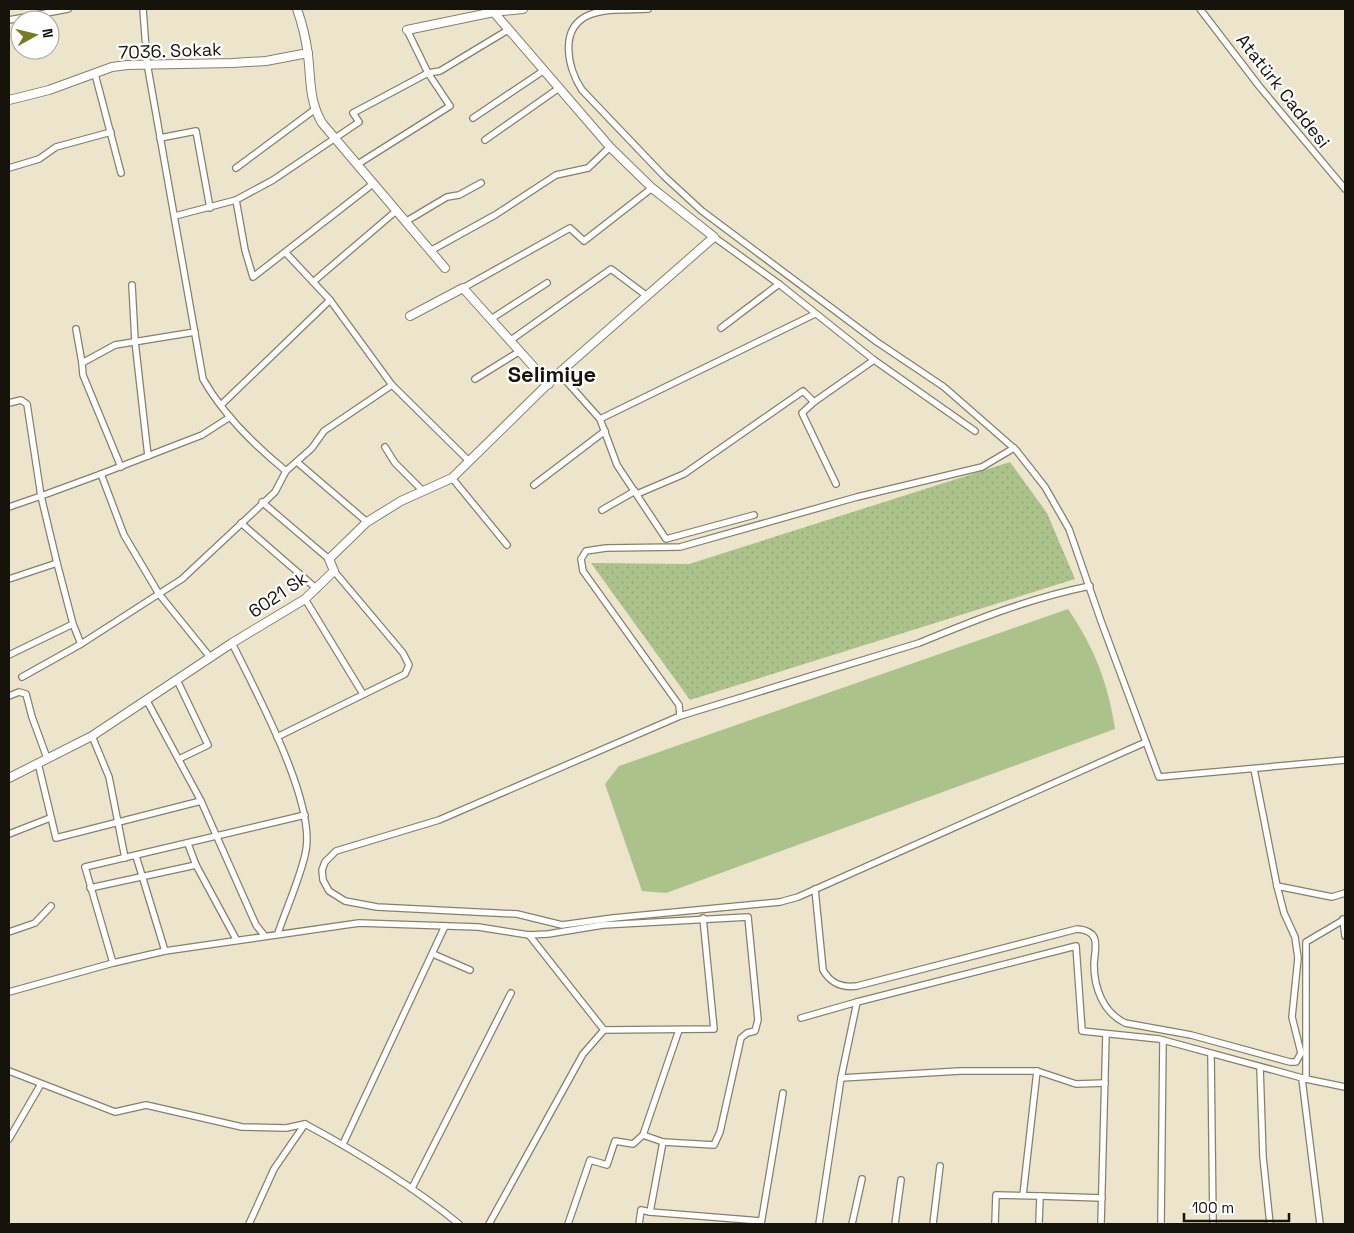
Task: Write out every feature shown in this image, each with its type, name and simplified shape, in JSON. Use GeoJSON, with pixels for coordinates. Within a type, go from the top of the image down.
{"type":"FeatureCollection","features":[{"type":"Feature","properties":{"kind":"street"},"geometry":{"type":"LineString","coordinates":[[54,10],[68,9]]}},
{"type":"Feature","properties":{"kind":"street"},"geometry":{"type":"LineString","coordinates":[[143,9],[147,63],[203,379],[214,398],[256,447],[286,471]]}},
{"type":"Feature","properties":{"kind":"street"},"geometry":{"type":"LineString","coordinates":[[297,9],[308,53],[310,94],[314,110],[322,123],[336,137],[404,222],[445,268]]}},
{"type":"Feature","properties":{"kind":"street"},"geometry":{"type":"LineString","coordinates":[[358,164],[450,106],[428,73],[407,30],[492,10],[523,9]]}},
{"type":"Feature","properties":{"kind":"street"},"geometry":{"type":"LineString","coordinates":[[648,9],[590,15],[578,24],[570,40],[568,58],[572,72],[582,90],[664,176],[702,211],[877,342],[944,387],[1014,448],[1045,487],[1064,518],[1159,777],[1190,772],[1254,769],[1345,760]]}},
{"type":"Feature","properties":{"kind":"street","name":"Atatürk Caddesi"},"geometry":{"type":"LineString","coordinates":[[1200,9],[1264,93],[1345,189]]}},
{"type":"Feature","properties":{"kind":"street"},"geometry":{"type":"LineString","coordinates":[[492,10],[610,147],[652,188],[714,237],[779,284],[874,360],[975,432]]}},
{"type":"Feature","properties":{"kind":"street"},"geometry":{"type":"LineString","coordinates":[[175,216],[236,200],[273,180],[359,122],[354,112],[428,73],[440,71],[508,30]]}},
{"type":"Feature","properties":{"kind":"street","name":"7036. Sokak"},"geometry":{"type":"LineString","coordinates":[[9,100],[49,90],[112,67],[147,63],[266,61],[308,53]]}},
{"type":"Feature","properties":{"kind":"street"},"geometry":{"type":"LineString","coordinates":[[473,118],[543,71]]}},
{"type":"Feature","properties":{"kind":"street"},"geometry":{"type":"LineString","coordinates":[[95,74],[122,173]]}},
{"type":"Feature","properties":{"kind":"street"},"geometry":{"type":"LineString","coordinates":[[485,140],[559,88]]}},
{"type":"Feature","properties":{"kind":"street"},"geometry":{"type":"LineString","coordinates":[[236,168],[314,110]]}},
{"type":"Feature","properties":{"kind":"street"},"geometry":{"type":"LineString","coordinates":[[9,168],[39,160],[56,147],[111,132]]}},
{"type":"Feature","properties":{"kind":"street"},"geometry":{"type":"LineString","coordinates":[[160,138],[196,132],[210,208]]}},
{"type":"Feature","properties":{"kind":"street"},"geometry":{"type":"LineString","coordinates":[[430,251],[495,215],[556,175],[588,168],[610,147]]}},
{"type":"Feature","properties":{"kind":"street"},"geometry":{"type":"LineString","coordinates":[[236,200],[245,250],[253,277],[374,183]]}},
{"type":"Feature","properties":{"kind":"street"},"geometry":{"type":"LineString","coordinates":[[404,222],[447,197],[459,195],[481,183]]}},
{"type":"Feature","properties":{"kind":"street"},"geometry":{"type":"LineString","coordinates":[[410,316],[570,228],[584,241],[652,188]]}},
{"type":"Feature","properties":{"kind":"street"},"geometry":{"type":"LineString","coordinates":[[313,282],[396,210]]}},
{"type":"Feature","properties":{"kind":"street"},"geometry":{"type":"LineString","coordinates":[[329,559],[366,522],[400,501],[452,478],[559,373],[714,237]]}},
{"type":"Feature","properties":{"kind":"street"},"geometry":{"type":"LineString","coordinates":[[286,253],[330,300],[392,385],[469,461]]}},
{"type":"Feature","properties":{"kind":"street"},"geometry":{"type":"LineString","coordinates":[[511,340],[611,269],[647,296]]}},
{"type":"Feature","properties":{"kind":"street"},"geometry":{"type":"LineString","coordinates":[[491,319],[547,283]]}},
{"type":"Feature","properties":{"kind":"street"},"geometry":{"type":"LineString","coordinates":[[721,328],[779,284]]}},
{"type":"Feature","properties":{"kind":"street"},"geometry":{"type":"LineString","coordinates":[[132,285],[135,341],[148,456]]}},
{"type":"Feature","properties":{"kind":"street"},"geometry":{"type":"LineString","coordinates":[[463,288],[548,384]]}},
{"type":"Feature","properties":{"kind":"street"},"geometry":{"type":"LineString","coordinates":[[221,405],[330,300]]}},
{"type":"Feature","properties":{"kind":"street"},"geometry":{"type":"LineString","coordinates":[[600,419],[815,314]]}},
{"type":"Feature","properties":{"kind":"street"},"geometry":{"type":"LineString","coordinates":[[76,329],[83,375],[121,467]]}},
{"type":"Feature","properties":{"kind":"street"},"geometry":{"type":"LineString","coordinates":[[82,362],[115,345],[195,332]]}},
{"type":"Feature","properties":{"kind":"street"},"geometry":{"type":"LineString","coordinates":[[475,379],[520,351]]}},
{"type":"Feature","properties":{"kind":"street"},"geometry":{"type":"LineString","coordinates":[[836,484],[802,413],[814,402],[874,360]]}},
{"type":"Feature","properties":{"kind":"street"},"geometry":{"type":"LineString","coordinates":[[559,373],[600,419],[617,465],[666,539],[754,515]]}},
{"type":"Feature","properties":{"kind":"street"},"geometry":{"type":"LineString","coordinates":[[22,677],[81,644],[182,579],[218,547],[262,502],[275,492],[286,471],[312,448],[324,431],[392,385]]}},
{"type":"Feature","properties":{"kind":"street"},"geometry":{"type":"LineString","coordinates":[[602,510],[636,492],[684,474],[803,391],[814,402]]}},
{"type":"Feature","properties":{"kind":"street"},"geometry":{"type":"LineString","coordinates":[[9,403],[21,400],[26,404],[41,496],[73,624],[81,644]]}},
{"type":"Feature","properties":{"kind":"street"},"geometry":{"type":"LineString","coordinates":[[9,507],[121,467],[202,435],[230,417]]}},
{"type":"Feature","properties":{"kind":"street"},"geometry":{"type":"LineString","coordinates":[[534,485],[605,430]]}},
{"type":"Feature","properties":{"kind":"street"},"geometry":{"type":"LineString","coordinates":[[385,448],[395,463],[423,491]]}},
{"type":"Feature","properties":{"kind":"street"},"geometry":{"type":"LineString","coordinates":[[680,716],[679,704],[582,571],[580,564],[582,554],[593,549],[680,547],[881,491],[982,466],[1014,448]]}},
{"type":"Feature","properties":{"kind":"street"},"geometry":{"type":"LineString","coordinates":[[298,462],[366,522]]}},
{"type":"Feature","properties":{"kind":"street"},"geometry":{"type":"LineString","coordinates":[[101,474],[124,535],[159,594],[210,657]]}},
{"type":"Feature","properties":{"kind":"street"},"geometry":{"type":"LineString","coordinates":[[452,478],[507,545]]}},
{"type":"Feature","properties":{"kind":"street"},"geometry":{"type":"LineString","coordinates":[[262,502],[329,559],[334,571],[403,654],[409,665],[405,674],[277,737]]}},
{"type":"Feature","properties":{"kind":"street"},"geometry":{"type":"LineString","coordinates":[[241,523],[317,588]]}},
{"type":"Feature","properties":{"kind":"street"},"geometry":{"type":"LineString","coordinates":[[9,579],[57,563]]}},
{"type":"Feature","properties":{"kind":"street","name":"6021 Sk"},"geometry":{"type":"LineString","coordinates":[[9,778],[92,736],[210,657],[305,599],[334,571]]}},
{"type":"Feature","properties":{"kind":"street"},"geometry":{"type":"LineString","coordinates":[[1090,586],[1022,604],[955,627],[919,643],[680,716],[440,820],[336,851],[325,862],[322,870],[326,886],[336,897],[345,901],[377,907],[517,914],[562,925],[613,918],[759,906],[789,900],[1146,742]]}},
{"type":"Feature","properties":{"kind":"street"},"geometry":{"type":"LineString","coordinates":[[305,599],[363,694]]}},
{"type":"Feature","properties":{"kind":"street"},"geometry":{"type":"LineString","coordinates":[[9,656],[73,624]]}},
{"type":"Feature","properties":{"kind":"street"},"geometry":{"type":"LineString","coordinates":[[232,643],[277,737],[305,815],[307,849],[278,933]]}},
{"type":"Feature","properties":{"kind":"street"},"geometry":{"type":"LineString","coordinates":[[177,680],[208,745],[179,759]]}},
{"type":"Feature","properties":{"kind":"street"},"geometry":{"type":"LineString","coordinates":[[9,696],[18,692],[26,694],[47,758]]}},
{"type":"Feature","properties":{"kind":"street"},"geometry":{"type":"LineString","coordinates":[[147,700],[201,802],[256,924],[264,935]]}},
{"type":"Feature","properties":{"kind":"street"},"geometry":{"type":"LineString","coordinates":[[92,736],[109,777],[126,858]]}},
{"type":"Feature","properties":{"kind":"street"},"geometry":{"type":"LineString","coordinates":[[38,763],[56,838],[201,802]]}},
{"type":"Feature","properties":{"kind":"street"},"geometry":{"type":"LineString","coordinates":[[815,888],[823,970],[828,978],[838,985],[857,986],[1077,929],[1084,930],[1095,939],[1094,964],[1099,993],[1108,1013],[1116,1018],[1125,1023],[1191,1035],[1296,1062],[1301,1053],[1292,1017],[1298,958],[1294,937],[1284,914],[1277,886],[1254,769]]}},
{"type":"Feature","properties":{"kind":"street"},"geometry":{"type":"LineString","coordinates":[[113,963],[85,867],[305,815]]}},
{"type":"Feature","properties":{"kind":"street"},"geometry":{"type":"LineString","coordinates":[[9,834],[50,818]]}},
{"type":"Feature","properties":{"kind":"street"},"geometry":{"type":"LineString","coordinates":[[188,844],[196,865],[236,939]]}},
{"type":"Feature","properties":{"kind":"street"},"geometry":{"type":"LineString","coordinates":[[136,856],[165,951]]}},
{"type":"Feature","properties":{"kind":"street"},"geometry":{"type":"LineString","coordinates":[[90,888],[196,865]]}},
{"type":"Feature","properties":{"kind":"street"},"geometry":{"type":"LineString","coordinates":[[1277,886],[1332,898],[1345,893]]}},
{"type":"Feature","properties":{"kind":"street"},"geometry":{"type":"LineString","coordinates":[[9,932],[35,923],[51,906]]}},
{"type":"Feature","properties":{"kind":"street"},"geometry":{"type":"LineString","coordinates":[[9,992],[113,963],[165,951],[236,939],[359,923],[445,926],[530,934],[559,934],[603,925],[748,916],[758,1020],[756,1032],[747,1033],[741,1038],[720,1132],[714,1145],[663,1142],[643,1135]]}},
{"type":"Feature","properties":{"kind":"street"},"geometry":{"type":"LineString","coordinates":[[489,1224],[583,1054],[604,1030],[714,1029],[704,918]]}},
{"type":"Feature","properties":{"kind":"street"},"geometry":{"type":"LineString","coordinates":[[1320,1224],[1304,1079],[1306,942],[1344,919],[1345,936]]}},
{"type":"Feature","properties":{"kind":"street"},"geometry":{"type":"LineString","coordinates":[[343,1144],[445,926]]}},
{"type":"Feature","properties":{"kind":"street"},"geometry":{"type":"LineString","coordinates":[[530,934],[604,1030]]}},
{"type":"Feature","properties":{"kind":"street"},"geometry":{"type":"LineString","coordinates":[[801,1018],[1076,946],[1082,1031],[1163,1040],[1304,1079],[1345,1087]]}},
{"type":"Feature","properties":{"kind":"street"},"geometry":{"type":"LineString","coordinates":[[433,954],[470,970]]}},
{"type":"Feature","properties":{"kind":"street"},"geometry":{"type":"LineString","coordinates":[[412,1188],[511,993]]}},
{"type":"Feature","properties":{"kind":"street"},"geometry":{"type":"LineString","coordinates":[[819,1224],[842,1078],[857,1002]]}},
{"type":"Feature","properties":{"kind":"street"},"geometry":{"type":"LineString","coordinates":[[568,1224],[590,1160],[607,1165],[615,1141],[633,1144],[643,1135],[678,1030]]}},
{"type":"Feature","properties":{"kind":"street"},"geometry":{"type":"LineString","coordinates":[[1101,1224],[1106,1035]]}},
{"type":"Feature","properties":{"kind":"street"},"geometry":{"type":"LineString","coordinates":[[1161,1224],[1163,1040]]}},
{"type":"Feature","properties":{"kind":"street"},"geometry":{"type":"LineString","coordinates":[[1211,1054],[1213,1224]]}},
{"type":"Feature","properties":{"kind":"street"},"geometry":{"type":"LineString","coordinates":[[1260,1067],[1263,1157],[1270,1224]]}},
{"type":"Feature","properties":{"kind":"street"},"geometry":{"type":"LineString","coordinates":[[9,1071],[116,1112],[146,1105],[242,1127],[286,1128],[305,1124],[343,1144],[412,1188],[459,1224]]}},
{"type":"Feature","properties":{"kind":"street"},"geometry":{"type":"LineString","coordinates":[[842,1078],[960,1071],[1037,1072],[1076,1084],[1105,1083]]}},
{"type":"Feature","properties":{"kind":"street"},"geometry":{"type":"LineString","coordinates":[[1022,1195],[1037,1072]]}},
{"type":"Feature","properties":{"kind":"street"},"geometry":{"type":"LineString","coordinates":[[9,1139],[41,1084]]}},
{"type":"Feature","properties":{"kind":"street"},"geometry":{"type":"LineString","coordinates":[[639,1224],[641,1210],[761,1223],[783,1093]]}},
{"type":"Feature","properties":{"kind":"street"},"geometry":{"type":"LineString","coordinates":[[249,1224],[274,1169],[305,1124]]}},
{"type":"Feature","properties":{"kind":"street"},"geometry":{"type":"LineString","coordinates":[[650,1212],[663,1142]]}},
{"type":"Feature","properties":{"kind":"street"},"geometry":{"type":"LineString","coordinates":[[933,1224],[940,1166]]}},
{"type":"Feature","properties":{"kind":"street"},"geometry":{"type":"LineString","coordinates":[[852,1224],[862,1179]]}},
{"type":"Feature","properties":{"kind":"street"},"geometry":{"type":"LineString","coordinates":[[895,1224],[901,1180]]}},
{"type":"Feature","properties":{"kind":"street"},"geometry":{"type":"LineString","coordinates":[[995,1224],[996,1194],[1102,1198]]}},
{"type":"Feature","properties":{"kind":"street"},"geometry":{"type":"LineString","coordinates":[[1039,1224],[1040,1196]]}},
{"type":"Feature","properties":{"kind":"green space"},"geometry":{"type":"Polygon","coordinates":[[[1010,462],[1047,513],[1075,579],[690,700],[591,563],[689,564],[1010,462]]]}},
{"type":"Feature","properties":{"kind":"green space"},"geometry":{"type":"Polygon","coordinates":[[[1068,609],[1085,637],[1099,666],[1115,729],[666,893],[642,891],[605,784],[619,766],[1068,609]]]}},
{"type":"Feature","properties":{"kind":"district","name":"Selimiye"},"geometry":{"type":"Point","coordinates":[552,374]}}]}
